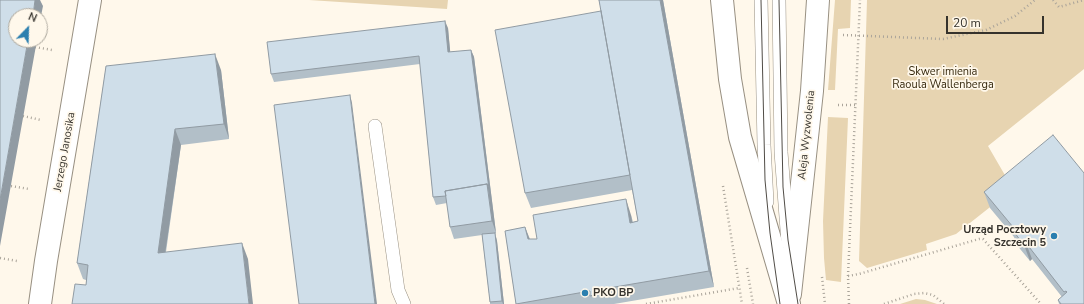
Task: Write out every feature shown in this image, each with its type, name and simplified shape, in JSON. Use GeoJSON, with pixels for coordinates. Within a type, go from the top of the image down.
{"type":"FeatureCollection","features":[{"type":"Feature","properties":{"kind":"street","name":"Jerzego Janosika"},"geometry":{"type":"LineString","coordinates":[[40,304],[90,0]]}},
{"type":"Feature","properties":{"kind":"street"},"geometry":{"type":"LineString","coordinates":[[722,0],[730,79],[740,137],[786,304]]}},
{"type":"Feature","properties":{"kind":"street","name":"Aleja Wyzwolenia"},"geometry":{"type":"LineString","coordinates":[[792,270],[812,91],[818,0]]}},
{"type":"Feature","properties":{"kind":"street"},"geometry":{"type":"LineString","coordinates":[[786,304],[792,270]]}},
{"type":"Feature","properties":{"kind":"lane"},"geometry":{"type":"LineString","coordinates":[[761,0],[765,176],[771,246]]}},
{"type":"Feature","properties":{"kind":"lane"},"geometry":{"type":"LineString","coordinates":[[779,0],[781,152],[785,210],[792,270]]}},
{"type":"Feature","properties":{"kind":"lane"},"geometry":{"type":"LineString","coordinates":[[375,126],[398,290],[404,304]]}},
{"type":"Feature","properties":{"kind":"path"},"geometry":{"type":"LineString","coordinates":[[848,304],[860,0]]}},
{"type":"Feature","properties":{"kind":"path"},"geometry":{"type":"LineString","coordinates":[[859,36],[943,39],[986,30],[1015,16],[1035,0]]}},
{"type":"Feature","properties":{"kind":"path"},"geometry":{"type":"LineString","coordinates":[[1053,0],[1060,7],[1084,0]]}},
{"type":"Feature","properties":{"kind":"path"},"geometry":{"type":"LineString","coordinates":[[41,48],[52,50]]}},
{"type":"Feature","properties":{"kind":"path"},"geometry":{"type":"LineString","coordinates":[[841,105],[856,105]]}},
{"type":"Feature","properties":{"kind":"path"},"geometry":{"type":"LineString","coordinates":[[23,116],[39,119]]}},
{"type":"Feature","properties":{"kind":"path"},"geometry":{"type":"LineString","coordinates":[[722,180],[742,304]]}},
{"type":"Feature","properties":{"kind":"path"},"geometry":{"type":"LineString","coordinates":[[10,186],[27,189]]}},
{"type":"Feature","properties":{"kind":"path"},"geometry":{"type":"LineString","coordinates":[[848,276],[978,239],[983,239],[1041,304]]}},
{"type":"Feature","properties":{"kind":"path"},"geometry":{"type":"LineString","coordinates":[[0,258],[14,260]]}},
{"type":"Feature","properties":{"kind":"path"},"geometry":{"type":"LineString","coordinates":[[646,304],[739,288]]}},
{"type":"Feature","properties":{"kind":"path"},"geometry":{"type":"LineString","coordinates":[[884,304],[914,294],[924,293],[933,295],[944,304]]}},
{"type":"Feature","properties":{"kind":"green space"},"geometry":{"type":"Polygon","coordinates":[[[309,0],[448,0],[447,9],[309,0]]]}},
{"type":"Feature","properties":{"kind":"green space"},"geometry":{"type":"Polygon","coordinates":[[[835,0],[851,0],[850,28],[838,29],[835,90],[828,90],[835,0]]]}},
{"type":"Feature","properties":{"kind":"green space","name":"Skwer imienia Raoula Wallenberga"},"geometry":{"type":"Polygon","coordinates":[[[867,0],[1084,0],[1084,69],[988,146],[1013,189],[956,234],[926,244],[927,250],[867,268],[859,261],[867,0]]]}},
{"type":"Feature","properties":{"kind":"green space"},"geometry":{"type":"Polygon","coordinates":[[[828,117],[848,118],[841,282],[826,280],[824,258],[823,221],[828,117]]]}},
{"type":"Feature","properties":{"kind":"green space"},"geometry":{"type":"Polygon","coordinates":[[[916,299],[925,300],[937,304],[900,304],[916,299]]]}},
{"type":"Feature","properties":{"kind":"building"},"geometry":{"type":"Polygon","coordinates":[[[0,0],[35,0],[34,8],[8,8],[8,48],[27,48],[0,200],[0,0]]]}},
{"type":"Feature","properties":{"kind":"building"},"geometry":{"type":"Polygon","coordinates":[[[599,0],[660,0],[709,271],[597,290],[598,294],[590,296],[590,291],[516,304],[505,231],[525,227],[528,239],[537,239],[533,215],[626,199],[630,223],[638,221],[599,0]]]}},
{"type":"Feature","properties":{"kind":"building"},"geometry":{"type":"Polygon","coordinates":[[[601,11],[630,175],[525,193],[495,30],[601,11]]]}},
{"type":"Feature","properties":{"kind":"building"},"geometry":{"type":"Polygon","coordinates":[[[445,21],[448,52],[471,50],[489,189],[487,184],[445,191],[446,196],[433,197],[419,56],[271,74],[267,42],[445,21]]]}},
{"type":"Feature","properties":{"kind":"building"},"geometry":{"type":"Polygon","coordinates":[[[215,54],[224,124],[175,129],[158,253],[242,243],[249,304],[72,304],[75,284],[86,285],[88,265],[77,263],[106,66],[215,54]]]}},
{"type":"Feature","properties":{"kind":"building"},"geometry":{"type":"Polygon","coordinates":[[[350,95],[375,304],[299,304],[274,105],[350,95]]]}},
{"type":"Feature","properties":{"kind":"building"},"geometry":{"type":"Polygon","coordinates":[[[1053,135],[1084,173],[1084,304],[1061,304],[1058,300],[1067,292],[1064,292],[1026,243],[1024,245],[1011,228],[1013,227],[984,192],[1053,135]]]}},
{"type":"Feature","properties":{"kind":"building"},"geometry":{"type":"Polygon","coordinates":[[[487,184],[492,221],[450,227],[445,191],[487,184]]]}},
{"type":"Feature","properties":{"kind":"building"},"geometry":{"type":"Polygon","coordinates":[[[495,233],[502,301],[490,302],[482,234],[495,233]]]}},
{"type":"Feature","properties":{"kind":"tram line"},"geometry":{"type":"LineString","coordinates":[[761,0],[765,180],[770,233],[780,304]]}},
{"type":"Feature","properties":{"kind":"tram line"},"geometry":{"type":"LineString","coordinates":[[779,0],[783,187],[788,240],[798,304]]}},
{"type":"Feature","properties":{"kind":"place","name":"Urząd Pocztowy Szczecin 5"},"geometry":{"type":"Point","coordinates":[1054,236]}},
{"type":"Feature","properties":{"kind":"place","name":"PKO BP"},"geometry":{"type":"Point","coordinates":[585,293]}}]}
